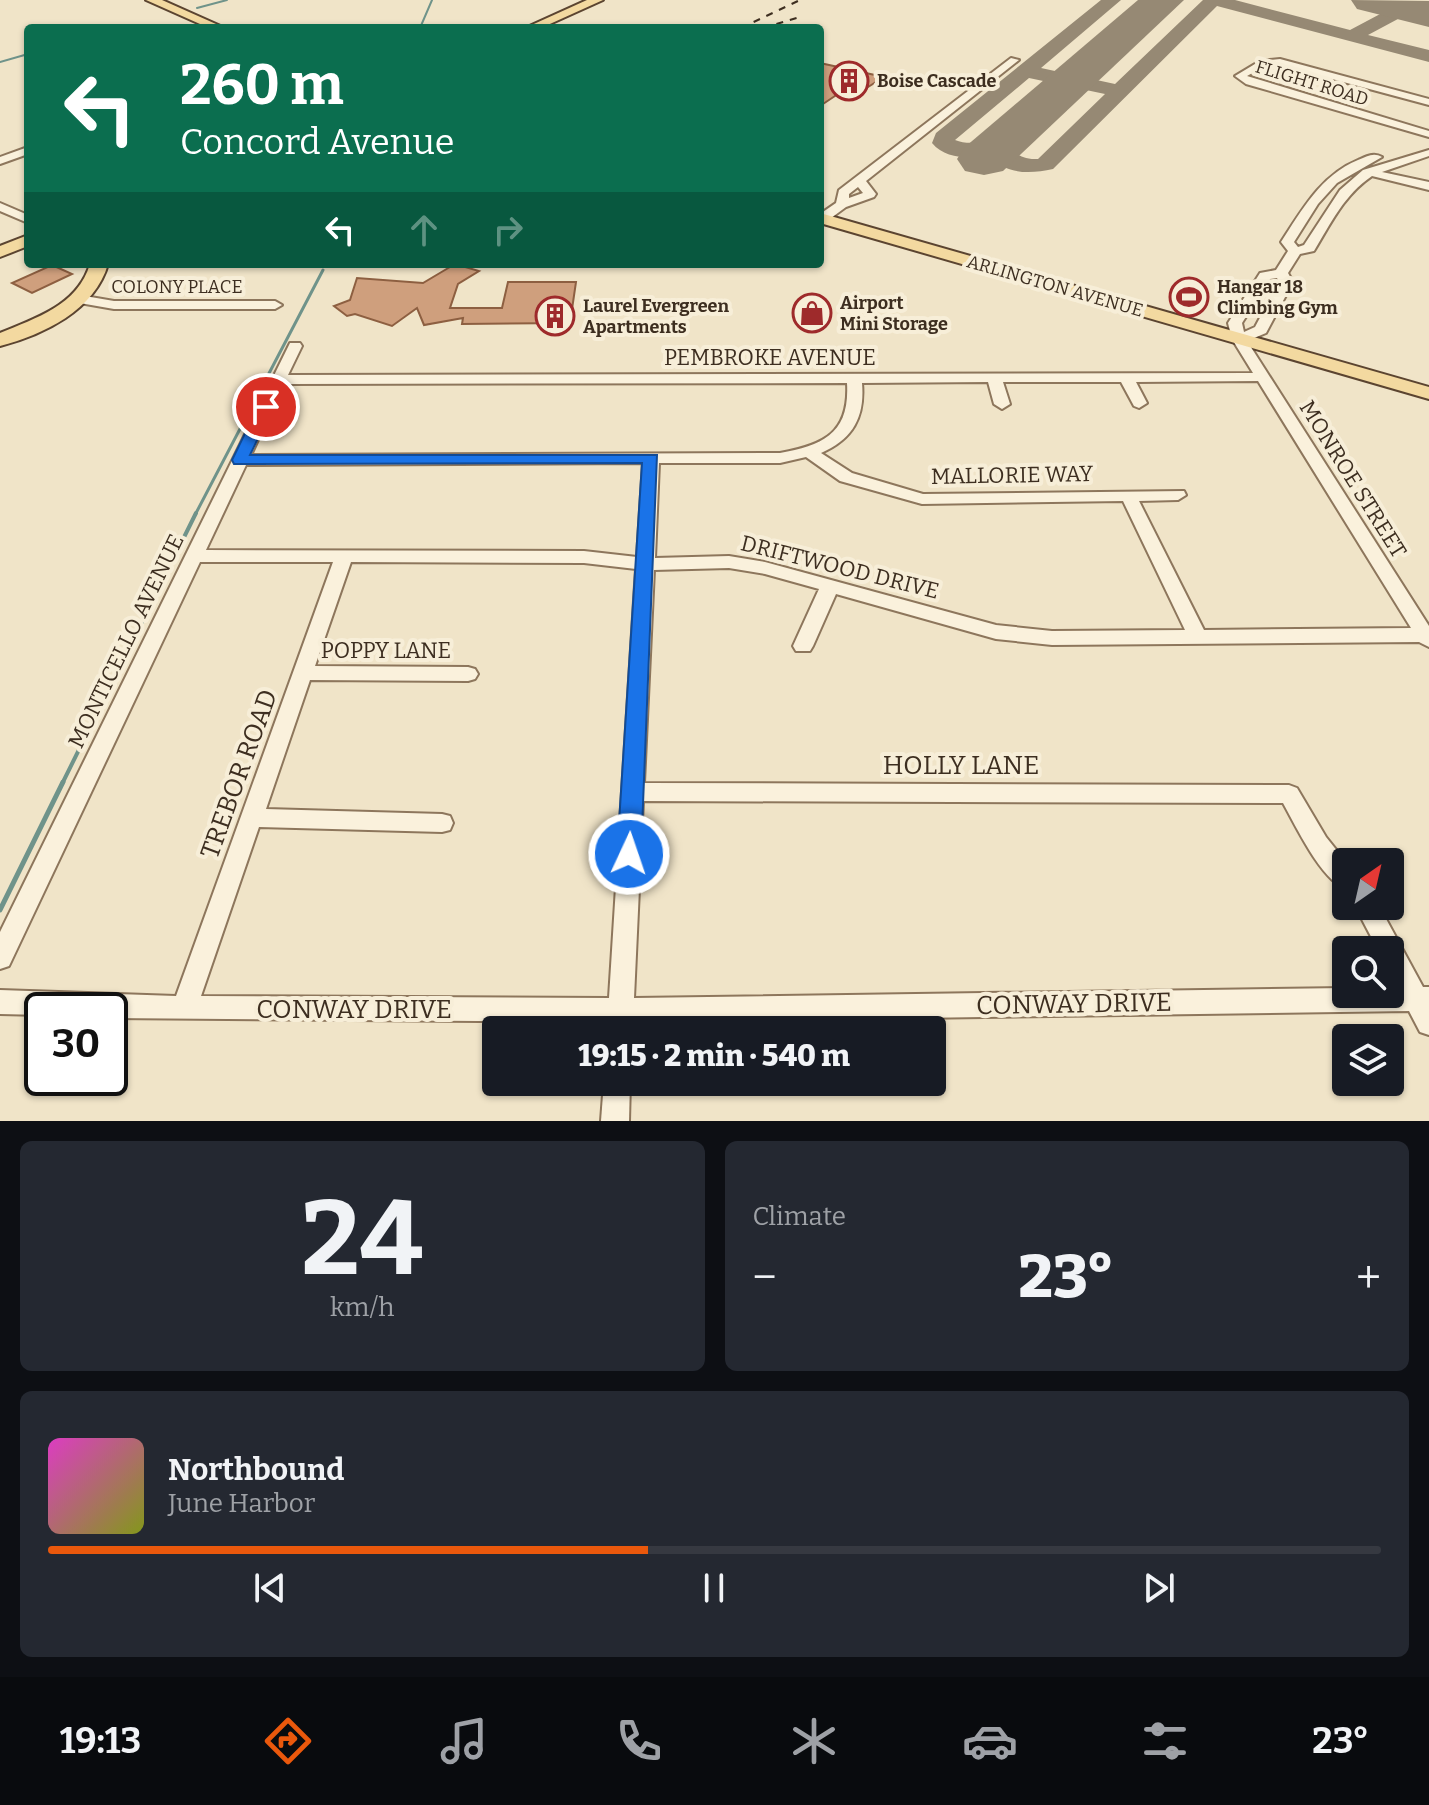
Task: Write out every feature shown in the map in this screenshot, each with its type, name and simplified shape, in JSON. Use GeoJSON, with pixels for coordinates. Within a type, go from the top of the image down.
{"type":"FeatureCollection","features":[{"type":"Feature","properties":{"kind":"main road"},"geometry":{"type":"LineString","coordinates":[[152,0],[209,24]]}},
{"type":"Feature","properties":{"kind":"main road"},"geometry":{"type":"LineString","coordinates":[[540,24],[597,0]]}},
{"type":"Feature","properties":{"kind":"main road"},"geometry":{"type":"LineString","coordinates":[[559,24],[615,0]]}},
{"type":"Feature","properties":{"kind":"main road","name":"ARLINGTON AVENUE"},"geometry":{"type":"LineString","coordinates":[[824,219],[1429,393]]}},
{"type":"Feature","properties":{"kind":"main road"},"geometry":{"type":"LineString","coordinates":[[0,252],[24,242]]}},
{"type":"Feature","properties":{"kind":"main road"},"geometry":{"type":"LineString","coordinates":[[0,264],[24,254]]}},
{"type":"Feature","properties":{"kind":"main road"},"geometry":{"type":"LineString","coordinates":[[0,340],[90,291],[98,268]]}},
{"type":"Feature","properties":{"kind":"street"},"geometry":{"type":"LineString","coordinates":[[824,217],[842,204],[870,194],[860,181],[1014,60]]}},
{"type":"Feature","properties":{"kind":"street","name":"FLIGHT ROAD"},"geometry":{"type":"LineString","coordinates":[[1429,102],[1280,62],[1263,63],[1240,76],[1250,82],[1429,134]]}},
{"type":"Feature","properties":{"kind":"street"},"geometry":{"type":"LineString","coordinates":[[1295,251],[1287,242],[1327,183],[1349,167],[1429,142],[1421,134],[1383,121]]}},
{"type":"Feature","properties":{"kind":"street"},"geometry":{"type":"LineString","coordinates":[[0,161],[24,152]]}},
{"type":"Feature","properties":{"kind":"street"},"geometry":{"type":"LineString","coordinates":[[1281,273],[1286,282],[1261,330],[1239,339],[1235,323],[1265,276],[1281,273],[1295,251],[1309,248],[1346,188],[1367,172],[1429,153]]}},
{"type":"Feature","properties":{"kind":"street"},"geometry":{"type":"LineString","coordinates":[[1349,167],[1429,186]]}},
{"type":"Feature","properties":{"kind":"street"},"geometry":{"type":"LineString","coordinates":[[0,207],[24,217]]}},
{"type":"Feature","properties":{"kind":"street","name":"COLONY PLACE"},"geometry":{"type":"LineString","coordinates":[[79,299],[114,305],[275,305]]}},
{"type":"Feature","properties":{"kind":"street","name":"MONROE STREET"},"geometry":{"type":"LineString","coordinates":[[1239,339],[1426,638]]}},
{"type":"Feature","properties":{"kind":"street","name":"MONTICELLO AVENUE"},"geometry":{"type":"LineString","coordinates":[[0,958],[295,346]]}},
{"type":"Feature","properties":{"kind":"street","name":"PEMBROKE AVENUE"},"geometry":{"type":"LineString","coordinates":[[278,380],[1263,377]]}},
{"type":"Feature","properties":{"kind":"street"},"geometry":{"type":"LineString","coordinates":[[994,378],[1002,404]]}},
{"type":"Feature","properties":{"kind":"street"},"geometry":{"type":"LineString","coordinates":[[1126,378],[1139,403]]}},
{"type":"Feature","properties":{"kind":"street"},"geometry":{"type":"LineString","coordinates":[[240,460],[780,458],[810,453],[835,440],[853,422],[857,402],[854,379]]}},
{"type":"Feature","properties":{"kind":"street","name":"MALLORIE WAY"},"geometry":{"type":"LineString","coordinates":[[810,453],[846,477],[922,499],[1178,495]]}},
{"type":"Feature","properties":{"kind":"street"},"geometry":{"type":"LineString","coordinates":[[620,1016],[651,458]]}},
{"type":"Feature","properties":{"kind":"street"},"geometry":{"type":"LineString","coordinates":[[1128,495],[1198,638]]}},
{"type":"Feature","properties":{"kind":"street","name":"DRIFTWOOD DRIVE"},"geometry":{"type":"LineString","coordinates":[[194,556],[584,557],[645,564],[729,562],[996,632],[1052,638],[1426,638]]}},
{"type":"Feature","properties":{"kind":"street","name":"TREBOR ROAD"},"geometry":{"type":"LineString","coordinates":[[184,1008],[344,557]]}},
{"type":"Feature","properties":{"kind":"street"},"geometry":{"type":"LineString","coordinates":[[803,646],[830,586]]}},
{"type":"Feature","properties":{"kind":"street","name":"POPPY LANE"},"geometry":{"type":"LineString","coordinates":[[304,673],[468,674]]}},
{"type":"Feature","properties":{"kind":"street","name":"HOLLY LANE"},"geometry":{"type":"LineString","coordinates":[[632,792],[1289,794],[1318,844],[1332,862]]}},
{"type":"Feature","properties":{"kind":"street"},"geometry":{"type":"LineString","coordinates":[[253,818],[442,823]]}},
{"type":"Feature","properties":{"kind":"street"},"geometry":{"type":"LineString","coordinates":[[1375,920],[1423,999],[1429,1023]]}},
{"type":"Feature","properties":{"kind":"street","name":"CONWAY DRIVE"},"geometry":{"type":"LineString","coordinates":[[773,1016],[1423,999]]}},
{"type":"Feature","properties":{"kind":"street","name":"CONWAY DRIVE"},"geometry":{"type":"LineString","coordinates":[[0,1002],[482,1016]]}},
{"type":"Feature","properties":{"kind":"street"},"geometry":{"type":"LineString","coordinates":[[615,1121],[616,1096]]}},
{"type":"Feature","properties":{"kind":"building","name":"Boise Cascade"},"geometry":{"type":"Polygon","coordinates":[[[824,64],[884,77],[868,87],[853,84],[824,103],[824,64]]]}},
{"type":"Feature","properties":{"kind":"building"},"geometry":{"type":"Polygon","coordinates":[[[45,268],[59,268],[72,274],[32,293],[12,283],[45,268]]]}},
{"type":"Feature","properties":{"kind":"building"},"geometry":{"type":"Polygon","coordinates":[[[448,268],[479,271],[458,284],[450,308],[502,308],[508,282],[576,282],[570,323],[462,324],[463,318],[424,325],[417,308],[392,326],[355,314],[347,316],[334,306],[350,300],[357,278],[423,283],[448,268]]]}},
{"type":"Feature","properties":{"kind":"waterway"},"geometry":{"type":"LineString","coordinates":[[197,8],[227,0]]}},
{"type":"Feature","properties":{"kind":"waterway"},"geometry":{"type":"LineString","coordinates":[[422,24],[432,0]]}},
{"type":"Feature","properties":{"kind":"waterway"},"geometry":{"type":"LineString","coordinates":[[0,62],[24,55]]}},
{"type":"Feature","properties":{"kind":"waterway"},"geometry":{"type":"LineString","coordinates":[[195,515],[323,270]]}},
{"type":"Feature","properties":{"kind":"waterway"},"geometry":{"type":"LineString","coordinates":[[62,784],[195,515]]}},
{"type":"Feature","properties":{"kind":"waterway"},"geometry":{"type":"LineString","coordinates":[[0,910],[63,782]]}},
{"type":"Feature","properties":{"kind":"taxiway"},"geometry":{"type":"LineString","coordinates":[[1025,71],[1112,0]]}},
{"type":"Feature","properties":{"kind":"taxiway"},"geometry":{"type":"LineString","coordinates":[[1120,91],[1213,0]]}},
{"type":"Feature","properties":{"kind":"taxiway"},"geometry":{"type":"LineString","coordinates":[[1215,0],[1352,36]]}},
{"type":"Feature","properties":{"kind":"taxiway"},"geometry":{"type":"LineString","coordinates":[[1352,36],[1405,8]]}},
{"type":"Feature","properties":{"kind":"taxiway"},"geometry":{"type":"LineString","coordinates":[[1352,36],[1429,56]]}},
{"type":"Feature","properties":{"kind":"taxiway"},"geometry":{"type":"LineString","coordinates":[[1025,71],[1120,91]]}},
{"type":"Feature","properties":{"kind":"taxiway"},"geometry":{"type":"LineString","coordinates":[[1025,71],[944,138],[943,143],[965,152],[996,149],[1005,159],[1017,165],[1045,164],[1120,91]]}},
{"type":"Feature","properties":{"kind":"runway"},"geometry":{"type":"LineString","coordinates":[[984,159],[1163,0]]}},
{"type":"Feature","properties":{"kind":"runway"},"geometry":{"type":"LineString","coordinates":[[1372,0],[1429,14]]}},
{"type":"Feature","properties":{"kind":"railway"},"geometry":{"type":"LineString","coordinates":[[749,24],[800,0]]}},
{"type":"Feature","properties":{"kind":"railway"},"geometry":{"type":"LineString","coordinates":[[776,24],[800,17]]}},
{"type":"Feature","properties":{"kind":"place","name":"Boise Cascade"},"geometry":{"type":"Point","coordinates":[849,81]}},
{"type":"Feature","properties":{"kind":"place","name":"Hangar 18 Climbing Gym"},"geometry":{"type":"Point","coordinates":[1189,297]}},
{"type":"Feature","properties":{"kind":"place","name":"Airport Mini Storage"},"geometry":{"type":"Point","coordinates":[812,313]}},
{"type":"Feature","properties":{"kind":"place","name":"Laurel Evergreen Apartments"},"geometry":{"type":"Point","coordinates":[555,316]}},
{"type":"Feature","properties":{"kind":"route"},"geometry":{"type":"LineString","coordinates":[[266,407],[240,460],[651,458],[629,854]]}}]}
